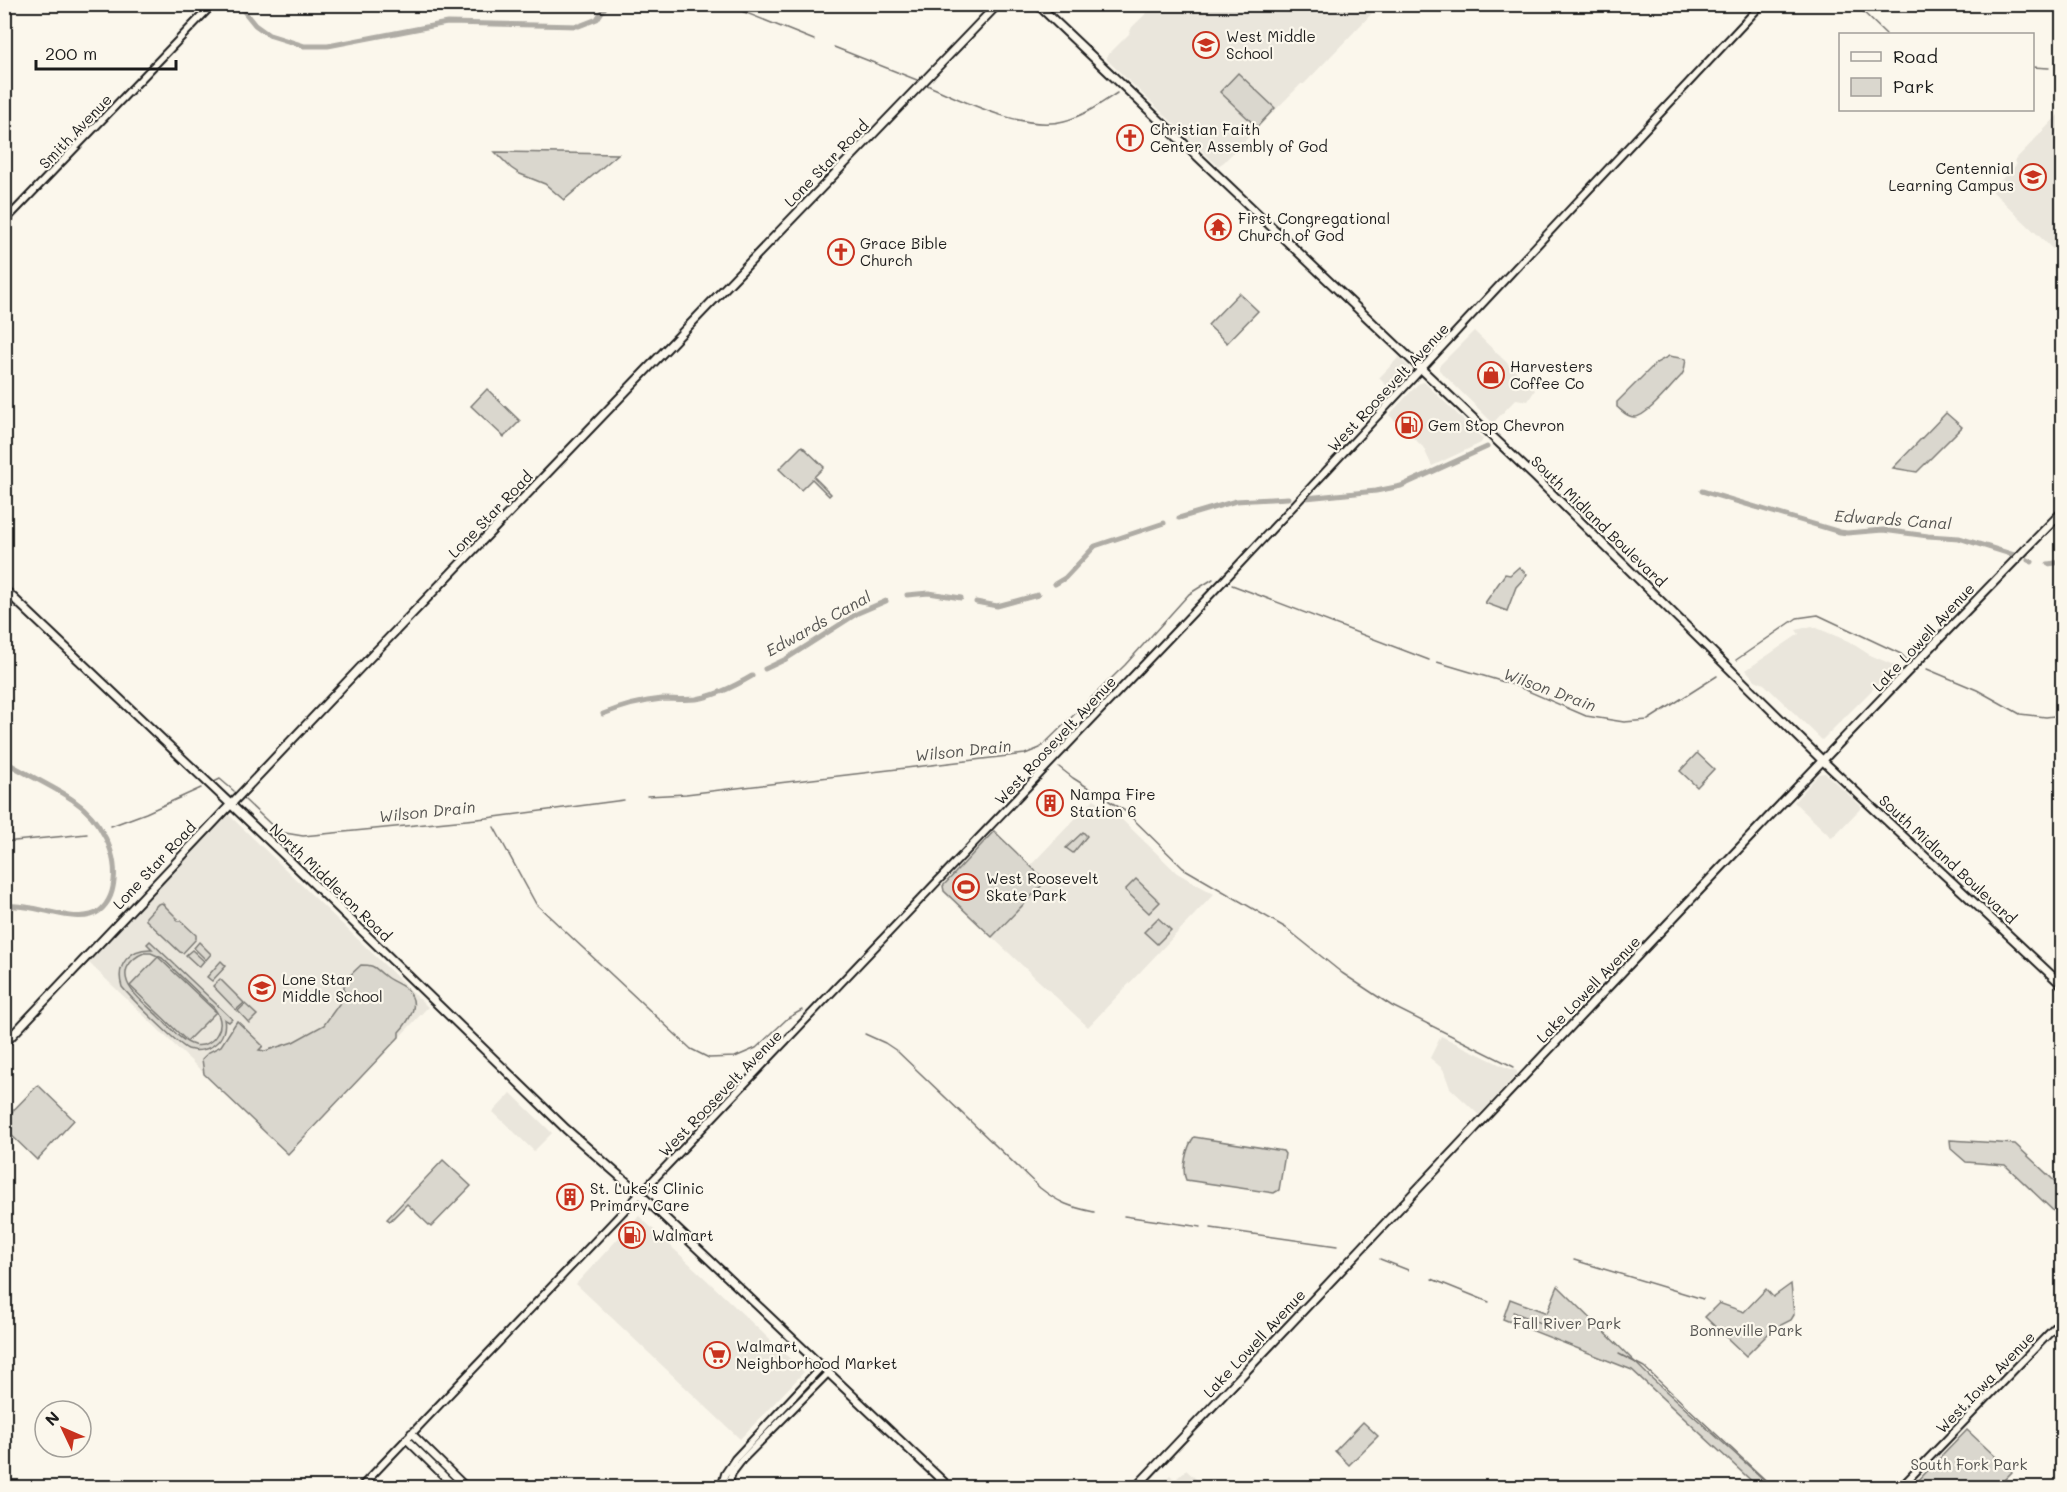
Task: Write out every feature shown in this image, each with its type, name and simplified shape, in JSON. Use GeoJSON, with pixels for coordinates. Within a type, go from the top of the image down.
{"type":"FeatureCollection","features":[{"type":"Feature","properties":{"kind":"main road","name":"Lone Star Road"},"geometry":{"type":"LineString","coordinates":[[4,1044],[998,4]]}},
{"type":"Feature","properties":{"kind":"main road","name":"South Midland Boulevard"},"geometry":{"type":"LineString","coordinates":[[1037,4],[1543,485],[1823,761],[2062,985]]}},
{"type":"Feature","properties":{"kind":"main road","name":"Lake Lowell Avenue"},"geometry":{"type":"LineString","coordinates":[[1136,1488],[1823,761],[2062,512]]}},
{"type":"Feature","properties":{"kind":"main road","name":"North Middleton Road"},"geometry":{"type":"LineString","coordinates":[[4,589],[231,804],[566,1129],[640,1194],[951,1488]]}},
{"type":"Feature","properties":{"kind":"street","name":"Smith Avenue"},"geometry":{"type":"LineString","coordinates":[[4,222],[213,4]]}},
{"type":"Feature","properties":{"kind":"street","name":"West Roosevelt Avenue"},"geometry":{"type":"LineString","coordinates":[[360,1488],[1422,370],[1762,4]]}},
{"type":"Feature","properties":{"kind":"street","name":"West Iowa Avenue"},"geometry":{"type":"LineString","coordinates":[[1900,1488],[2062,1320]]}},
{"type":"Feature","properties":{"kind":"street"},"geometry":{"type":"LineString","coordinates":[[721,1488],[725,1474],[735,1459],[822,1366]]}},
{"type":"Feature","properties":{"kind":"street"},"geometry":{"type":"LineString","coordinates":[[727,1488],[732,1473],[742,1460],[829,1372]]}},
{"type":"Feature","properties":{"kind":"street"},"geometry":{"type":"LineString","coordinates":[[411,1433],[466,1488]]}},
{"type":"Feature","properties":{"kind":"street"},"geometry":{"type":"LineString","coordinates":[[406,1439],[456,1488]]}},
{"type":"Feature","properties":{"kind":"shaded area"},"geometry":{"type":"Polygon","coordinates":[[[1155,5],[1380,5],[1304,84],[1301,84],[1218,166],[1107,60],[1107,56],[1129,34],[1132,27],[1155,5]]]}},
{"type":"Feature","properties":{"kind":"shaded area","name":"Centennial Learning Campus"},"geometry":{"type":"Polygon","coordinates":[[[2062,111],[2062,258],[1991,190],[2017,164],[2014,161],[2062,111]]]}},
{"type":"Feature","properties":{"kind":"shaded area"},"geometry":{"type":"Polygon","coordinates":[[[1474,331],[1535,390],[1528,401],[1516,399],[1493,423],[1439,370],[1439,366],[1474,331]]]}},
{"type":"Feature","properties":{"kind":"shaded area"},"geometry":{"type":"Polygon","coordinates":[[[1399,357],[1411,373],[1393,392],[1379,378],[1399,357]]]}},
{"type":"Feature","properties":{"kind":"shaded area"},"geometry":{"type":"Polygon","coordinates":[[[1424,382],[1483,439],[1481,443],[1432,466],[1423,447],[1389,415],[1418,384],[1424,382]]]}},
{"type":"Feature","properties":{"kind":"shaded area"},"geometry":{"type":"Polygon","coordinates":[[[1812,626],[1848,641],[1870,655],[1896,666],[1822,740],[1764,684],[1755,680],[1746,670],[1799,634],[1796,630],[1812,626]]]}},
{"type":"Feature","properties":{"kind":"shaded area"},"geometry":{"type":"Polygon","coordinates":[[[1825,773],[1862,807],[1832,838],[1794,802],[1819,774],[1825,773]]]}},
{"type":"Feature","properties":{"kind":"shaded area"},"geometry":{"type":"Polygon","coordinates":[[[1094,799],[1115,813],[1177,873],[1214,894],[1088,1027],[992,937],[1045,881],[1030,866],[1094,799]]]}},
{"type":"Feature","properties":{"kind":"shaded area","name":"Lone Star Middle School"},"geometry":{"type":"Polygon","coordinates":[[[229,815],[428,1007],[288,1154],[88,962],[229,815]]]}},
{"type":"Feature","properties":{"kind":"shaded area"},"geometry":{"type":"Polygon","coordinates":[[[1441,1036],[1517,1071],[1517,1074],[1479,1115],[1450,1088],[1443,1069],[1430,1058],[1441,1036]]]}},
{"type":"Feature","properties":{"kind":"shaded area"},"geometry":{"type":"Polygon","coordinates":[[[511,1093],[552,1133],[534,1151],[493,1112],[511,1093]]]}},
{"type":"Feature","properties":{"kind":"shaded area"},"geometry":{"type":"Polygon","coordinates":[[[639,1216],[804,1372],[740,1439],[576,1284],[639,1216]]]}},
{"type":"Feature","properties":{"kind":"shaded area"},"geometry":{"type":"Polygon","coordinates":[[[1186,1470],[1205,1487],[1158,1487],[1170,1475],[1175,1480],[1186,1470]]]}},
{"type":"Feature","properties":{"kind":"green space"},"geometry":{"type":"Polygon","coordinates":[[[1238,73],[1275,108],[1257,127],[1220,92],[1238,73]]]}},
{"type":"Feature","properties":{"kind":"green space"},"geometry":{"type":"Polygon","coordinates":[[[495,152],[618,154],[564,200],[545,184],[511,168],[495,152]]]}},
{"type":"Feature","properties":{"kind":"green space"},"geometry":{"type":"Polygon","coordinates":[[[1239,293],[1258,311],[1227,343],[1208,325],[1239,293]]]}},
{"type":"Feature","properties":{"kind":"green space"},"geometry":{"type":"Polygon","coordinates":[[[1669,356],[1686,359],[1684,371],[1659,400],[1645,412],[1634,417],[1627,415],[1617,407],[1617,402],[1656,363],[1669,356]]]}},
{"type":"Feature","properties":{"kind":"green space"},"geometry":{"type":"Polygon","coordinates":[[[487,389],[520,421],[504,437],[471,406],[487,389]]]}},
{"type":"Feature","properties":{"kind":"green space"},"geometry":{"type":"Polygon","coordinates":[[[1946,413],[1962,427],[1917,472],[1893,468],[1946,413]]]}},
{"type":"Feature","properties":{"kind":"green space"},"geometry":{"type":"Polygon","coordinates":[[[802,446],[824,467],[814,477],[831,494],[829,496],[812,479],[801,490],[779,469],[802,446]]]}},
{"type":"Feature","properties":{"kind":"green space"},"geometry":{"type":"Polygon","coordinates":[[[1519,567],[1527,575],[1516,587],[1507,611],[1485,603],[1505,574],[1510,575],[1519,567]]]}},
{"type":"Feature","properties":{"kind":"green space"},"geometry":{"type":"Polygon","coordinates":[[[1697,753],[1714,769],[1697,787],[1680,771],[1697,753]]]}},
{"type":"Feature","properties":{"kind":"green space"},"geometry":{"type":"Polygon","coordinates":[[[994,831],[1046,881],[992,937],[944,891],[943,886],[994,831]]]}},
{"type":"Feature","properties":{"kind":"green space"},"geometry":{"type":"Polygon","coordinates":[[[1083,832],[1087,836],[1073,853],[1066,848],[1083,832]]]}},
{"type":"Feature","properties":{"kind":"green space"},"geometry":{"type":"Polygon","coordinates":[[[1136,879],[1160,902],[1149,913],[1125,890],[1136,879]]]}},
{"type":"Feature","properties":{"kind":"green space"},"geometry":{"type":"Polygon","coordinates":[[[162,903],[177,918],[177,921],[181,921],[196,935],[196,939],[183,953],[146,920],[158,904],[162,903]]]}},
{"type":"Feature","properties":{"kind":"green space"},"geometry":{"type":"Polygon","coordinates":[[[1158,918],[1171,930],[1157,944],[1144,932],[1158,918]]]}},
{"type":"Feature","properties":{"kind":"green space"},"geometry":{"type":"Polygon","coordinates":[[[150,941],[232,1019],[229,1022],[224,1019],[224,1029],[218,1042],[206,1049],[188,1049],[154,1020],[122,987],[121,972],[126,959],[137,951],[152,949],[147,944],[150,941]],[[151,953],[139,955],[132,961],[127,968],[127,982],[141,1001],[184,1040],[194,1045],[204,1045],[210,1042],[220,1027],[216,1011],[162,958],[151,953]]]}},
{"type":"Feature","properties":{"kind":"green space"},"geometry":{"type":"Polygon","coordinates":[[[199,942],[211,954],[206,960],[194,948],[199,942]]]}},
{"type":"Feature","properties":{"kind":"green space"},"geometry":{"type":"Polygon","coordinates":[[[192,950],[204,961],[199,967],[186,955],[192,950]]]}},
{"type":"Feature","properties":{"kind":"green space"},"geometry":{"type":"Polygon","coordinates":[[[158,957],[216,1012],[187,1041],[130,986],[158,957]]]}},
{"type":"Feature","properties":{"kind":"green space"},"geometry":{"type":"Polygon","coordinates":[[[221,961],[226,966],[212,981],[207,977],[221,961]]]}},
{"type":"Feature","properties":{"kind":"green space"},"geometry":{"type":"Polygon","coordinates":[[[361,965],[374,968],[405,988],[413,999],[412,1011],[399,1032],[399,1037],[288,1154],[204,1074],[202,1059],[209,1052],[221,1046],[237,1021],[263,1046],[259,1050],[265,1051],[293,1042],[324,1025],[344,997],[344,981],[361,965]]]}},
{"type":"Feature","properties":{"kind":"green space"},"geometry":{"type":"Polygon","coordinates":[[[220,979],[244,1003],[236,1010],[213,986],[220,979]]]}},
{"type":"Feature","properties":{"kind":"green space"},"geometry":{"type":"Polygon","coordinates":[[[245,1004],[257,1015],[249,1023],[238,1011],[245,1004]]]}},
{"type":"Feature","properties":{"kind":"green space"},"geometry":{"type":"Polygon","coordinates":[[[38,1085],[74,1120],[37,1160],[5,1129],[4,1120],[38,1085]]]}},
{"type":"Feature","properties":{"kind":"green space"},"geometry":{"type":"Polygon","coordinates":[[[1194,1137],[1283,1151],[1285,1154],[1279,1190],[1274,1193],[1186,1180],[1184,1170],[1186,1158],[1194,1137]]]}},
{"type":"Feature","properties":{"kind":"green space"},"geometry":{"type":"Polygon","coordinates":[[[1950,1140],[2015,1144],[2062,1188],[2062,1219],[2005,1165],[1966,1162],[1951,1149],[1950,1140]]]}},
{"type":"Feature","properties":{"kind":"green space"},"geometry":{"type":"Polygon","coordinates":[[[443,1160],[471,1186],[431,1227],[407,1204],[390,1221],[387,1219],[443,1160]]]}},
{"type":"Feature","properties":{"kind":"green space","name":"Bonneville Park"},"geometry":{"type":"Polygon","coordinates":[[[1791,1284],[1794,1315],[1791,1320],[1773,1329],[1746,1356],[1705,1317],[1719,1303],[1744,1312],[1766,1289],[1773,1297],[1791,1284]]]}},
{"type":"Feature","properties":{"kind":"green space","name":"Fall River Park"},"geometry":{"type":"Polygon","coordinates":[[[1558,1286],[1647,1374],[1772,1487],[1758,1487],[1632,1370],[1503,1319],[1510,1299],[1547,1313],[1558,1286]]]}},
{"type":"Feature","properties":{"kind":"green space"},"geometry":{"type":"Polygon","coordinates":[[[1363,1422],[1378,1436],[1349,1465],[1335,1451],[1363,1422]]]}},
{"type":"Feature","properties":{"kind":"green space","name":"South Fork Park"},"geometry":{"type":"Polygon","coordinates":[[[1967,1430],[2012,1472],[1997,1487],[1912,1487],[1967,1430]]]}},
{"type":"Feature","properties":{"kind":"waterway"},"geometry":{"type":"LineString","coordinates":[[238,4],[255,25],[269,35],[304,46],[328,46],[447,23],[579,26],[597,19],[607,4]]}},
{"type":"Feature","properties":{"kind":"waterway"},"geometry":{"type":"LineString","coordinates":[[724,4],[814,40]]}},
{"type":"Feature","properties":{"kind":"waterway"},"geometry":{"type":"LineString","coordinates":[[1855,4],[1885,33]]}},
{"type":"Feature","properties":{"kind":"waterway"},"geometry":{"type":"LineString","coordinates":[[834,47],[917,80]]}},
{"type":"Feature","properties":{"kind":"waterway"},"geometry":{"type":"LineString","coordinates":[[2034,67],[2049,68]]}},
{"type":"Feature","properties":{"kind":"waterway"},"geometry":{"type":"LineString","coordinates":[[927,85],[1013,119],[1048,123],[1078,116],[1117,93]]}},
{"type":"Feature","properties":{"kind":"waterway","name":"Edwards Canal"},"geometry":{"type":"LineString","coordinates":[[1306,498],[1376,491],[1401,486],[1487,447]]}},
{"type":"Feature","properties":{"kind":"waterway","name":"Edwards Canal"},"geometry":{"type":"LineString","coordinates":[[1702,491],[1840,532],[1883,530],[1959,538],[2014,555]]}},
{"type":"Feature","properties":{"kind":"waterway","name":"Edwards Canal"},"geometry":{"type":"LineString","coordinates":[[1179,518],[1236,501],[1288,498]]}},
{"type":"Feature","properties":{"kind":"waterway","name":"Edwards Canal"},"geometry":{"type":"LineString","coordinates":[[1055,584],[1065,578],[1095,546],[1164,523]]}},
{"type":"Feature","properties":{"kind":"waterway","name":"Edwards Canal"},"geometry":{"type":"LineString","coordinates":[[2028,560],[2032,562]]}},
{"type":"Feature","properties":{"kind":"waterway","name":"Edwards Canal"},"geometry":{"type":"LineString","coordinates":[[2048,564],[2062,562]]}},
{"type":"Feature","properties":{"kind":"waterway","name":"Wilson Drain"},"geometry":{"type":"LineString","coordinates":[[647,796],[686,794],[1025,754],[1040,748],[1125,665],[1189,594],[1213,579]]}},
{"type":"Feature","properties":{"kind":"waterway","name":"Wilson Drain"},"geometry":{"type":"LineString","coordinates":[[1232,585],[1429,660]]}},
{"type":"Feature","properties":{"kind":"waterway","name":"Edwards Canal"},"geometry":{"type":"LineString","coordinates":[[907,595],[929,593],[961,598]]}},
{"type":"Feature","properties":{"kind":"waterway","name":"Edwards Canal"},"geometry":{"type":"LineString","coordinates":[[976,602],[997,606],[1038,595]]}},
{"type":"Feature","properties":{"kind":"waterway","name":"Edwards Canal"},"geometry":{"type":"LineString","coordinates":[[765,669],[786,659],[858,613],[886,601]]}},
{"type":"Feature","properties":{"kind":"waterway","name":"Wilson Drain"},"geometry":{"type":"LineString","coordinates":[[1736,660],[1797,618],[1818,615],[1901,654],[1907,660]]}},
{"type":"Feature","properties":{"kind":"waterway","name":"Wilson Drain"},"geometry":{"type":"LineString","coordinates":[[1437,662],[1514,685],[1586,716],[1624,722],[1648,720],[1717,676]]}},
{"type":"Feature","properties":{"kind":"waterway","name":"Wilson Drain"},"geometry":{"type":"LineString","coordinates":[[1927,669],[1977,690],[2020,714],[2046,717],[2062,715]]}},
{"type":"Feature","properties":{"kind":"waterway","name":"Edwards Canal"},"geometry":{"type":"LineString","coordinates":[[603,714],[647,701],[711,696],[752,676]]}},
{"type":"Feature","properties":{"kind":"waterway"},"geometry":{"type":"LineString","coordinates":[[4,761],[73,800],[92,817],[111,850],[114,875],[112,892],[108,900],[103,908],[91,915],[69,916],[29,907],[4,905]]}},
{"type":"Feature","properties":{"kind":"waterway"},"geometry":{"type":"LineString","coordinates":[[1059,767],[1125,811],[1183,868],[1286,928],[1342,973],[1392,1006],[1514,1067]]}},
{"type":"Feature","properties":{"kind":"waterway","name":"Wilson Drain"},"geometry":{"type":"LineString","coordinates":[[214,782],[220,779],[234,791]]}},
{"type":"Feature","properties":{"kind":"waterway","name":"Wilson Drain"},"geometry":{"type":"LineString","coordinates":[[111,826],[201,788]]}},
{"type":"Feature","properties":{"kind":"waterway","name":"Wilson Drain"},"geometry":{"type":"LineString","coordinates":[[245,800],[279,832],[303,836],[487,818],[624,800]]}},
{"type":"Feature","properties":{"kind":"waterway"},"geometry":{"type":"LineString","coordinates":[[494,827],[536,904],[691,1049],[709,1058],[735,1057],[756,1048],[788,1018],[802,1010]]}},
{"type":"Feature","properties":{"kind":"waterway","name":"Wilson Drain"},"geometry":{"type":"LineString","coordinates":[[4,842],[87,834]]}},
{"type":"Feature","properties":{"kind":"waterway"},"geometry":{"type":"LineString","coordinates":[[865,1034],[897,1051],[1040,1188],[1065,1204],[1094,1212]]}},
{"type":"Feature","properties":{"kind":"waterway"},"geometry":{"type":"LineString","coordinates":[[1124,1216],[1201,1227]]}},
{"type":"Feature","properties":{"kind":"waterway"},"geometry":{"type":"LineString","coordinates":[[1211,1228],[1337,1246]]}},
{"type":"Feature","properties":{"kind":"waterway"},"geometry":{"type":"LineString","coordinates":[[1380,1259],[1408,1270]]}},
{"type":"Feature","properties":{"kind":"waterway"},"geometry":{"type":"LineString","coordinates":[[1574,1260],[1703,1299]]}},
{"type":"Feature","properties":{"kind":"waterway"},"geometry":{"type":"LineString","coordinates":[[1432,1279],[1489,1302]]}},
{"type":"Feature","properties":{"kind":"waterway"},"geometry":{"type":"LineString","coordinates":[[1513,1312],[1558,1330]]}},
{"type":"Feature","properties":{"kind":"waterway"},"geometry":{"type":"LineString","coordinates":[[1619,1354],[1644,1367],[1774,1488]]}},
{"type":"Feature","properties":{"kind":"place","name":"West Middle School"},"geometry":{"type":"Point","coordinates":[1206,45]}},
{"type":"Feature","properties":{"kind":"place","name":"Christian Faith Center Assembly of God"},"geometry":{"type":"Point","coordinates":[1130,138]}},
{"type":"Feature","properties":{"kind":"place","name":"Centennial Learning Campus"},"geometry":{"type":"Point","coordinates":[2033,177]}},
{"type":"Feature","properties":{"kind":"place","name":"First Congregational Church of God"},"geometry":{"type":"Point","coordinates":[1218,227]}},
{"type":"Feature","properties":{"kind":"place","name":"Grace Bible Church"},"geometry":{"type":"Point","coordinates":[841,252]}},
{"type":"Feature","properties":{"kind":"place","name":"Harvesters Coffee Co"},"geometry":{"type":"Point","coordinates":[1491,375]}},
{"type":"Feature","properties":{"kind":"place","name":"Gem Stop Chevron"},"geometry":{"type":"Point","coordinates":[1409,425]}},
{"type":"Feature","properties":{"kind":"place","name":"Nampa Fire Station 6"},"geometry":{"type":"Point","coordinates":[1050,803]}},
{"type":"Feature","properties":{"kind":"place","name":"West Roosevelt Skate Park"},"geometry":{"type":"Point","coordinates":[966,887]}},
{"type":"Feature","properties":{"kind":"place","name":"Lone Star Middle School"},"geometry":{"type":"Point","coordinates":[262,988]}},
{"type":"Feature","properties":{"kind":"place","name":"St. Luke's Clinic Primary Care"},"geometry":{"type":"Point","coordinates":[570,1197]}},
{"type":"Feature","properties":{"kind":"place","name":"Walmart"},"geometry":{"type":"Point","coordinates":[632,1235]}},
{"type":"Feature","properties":{"kind":"place","name":"Walmart Neighborhood Market"},"geometry":{"type":"Point","coordinates":[717,1355]}}]}
